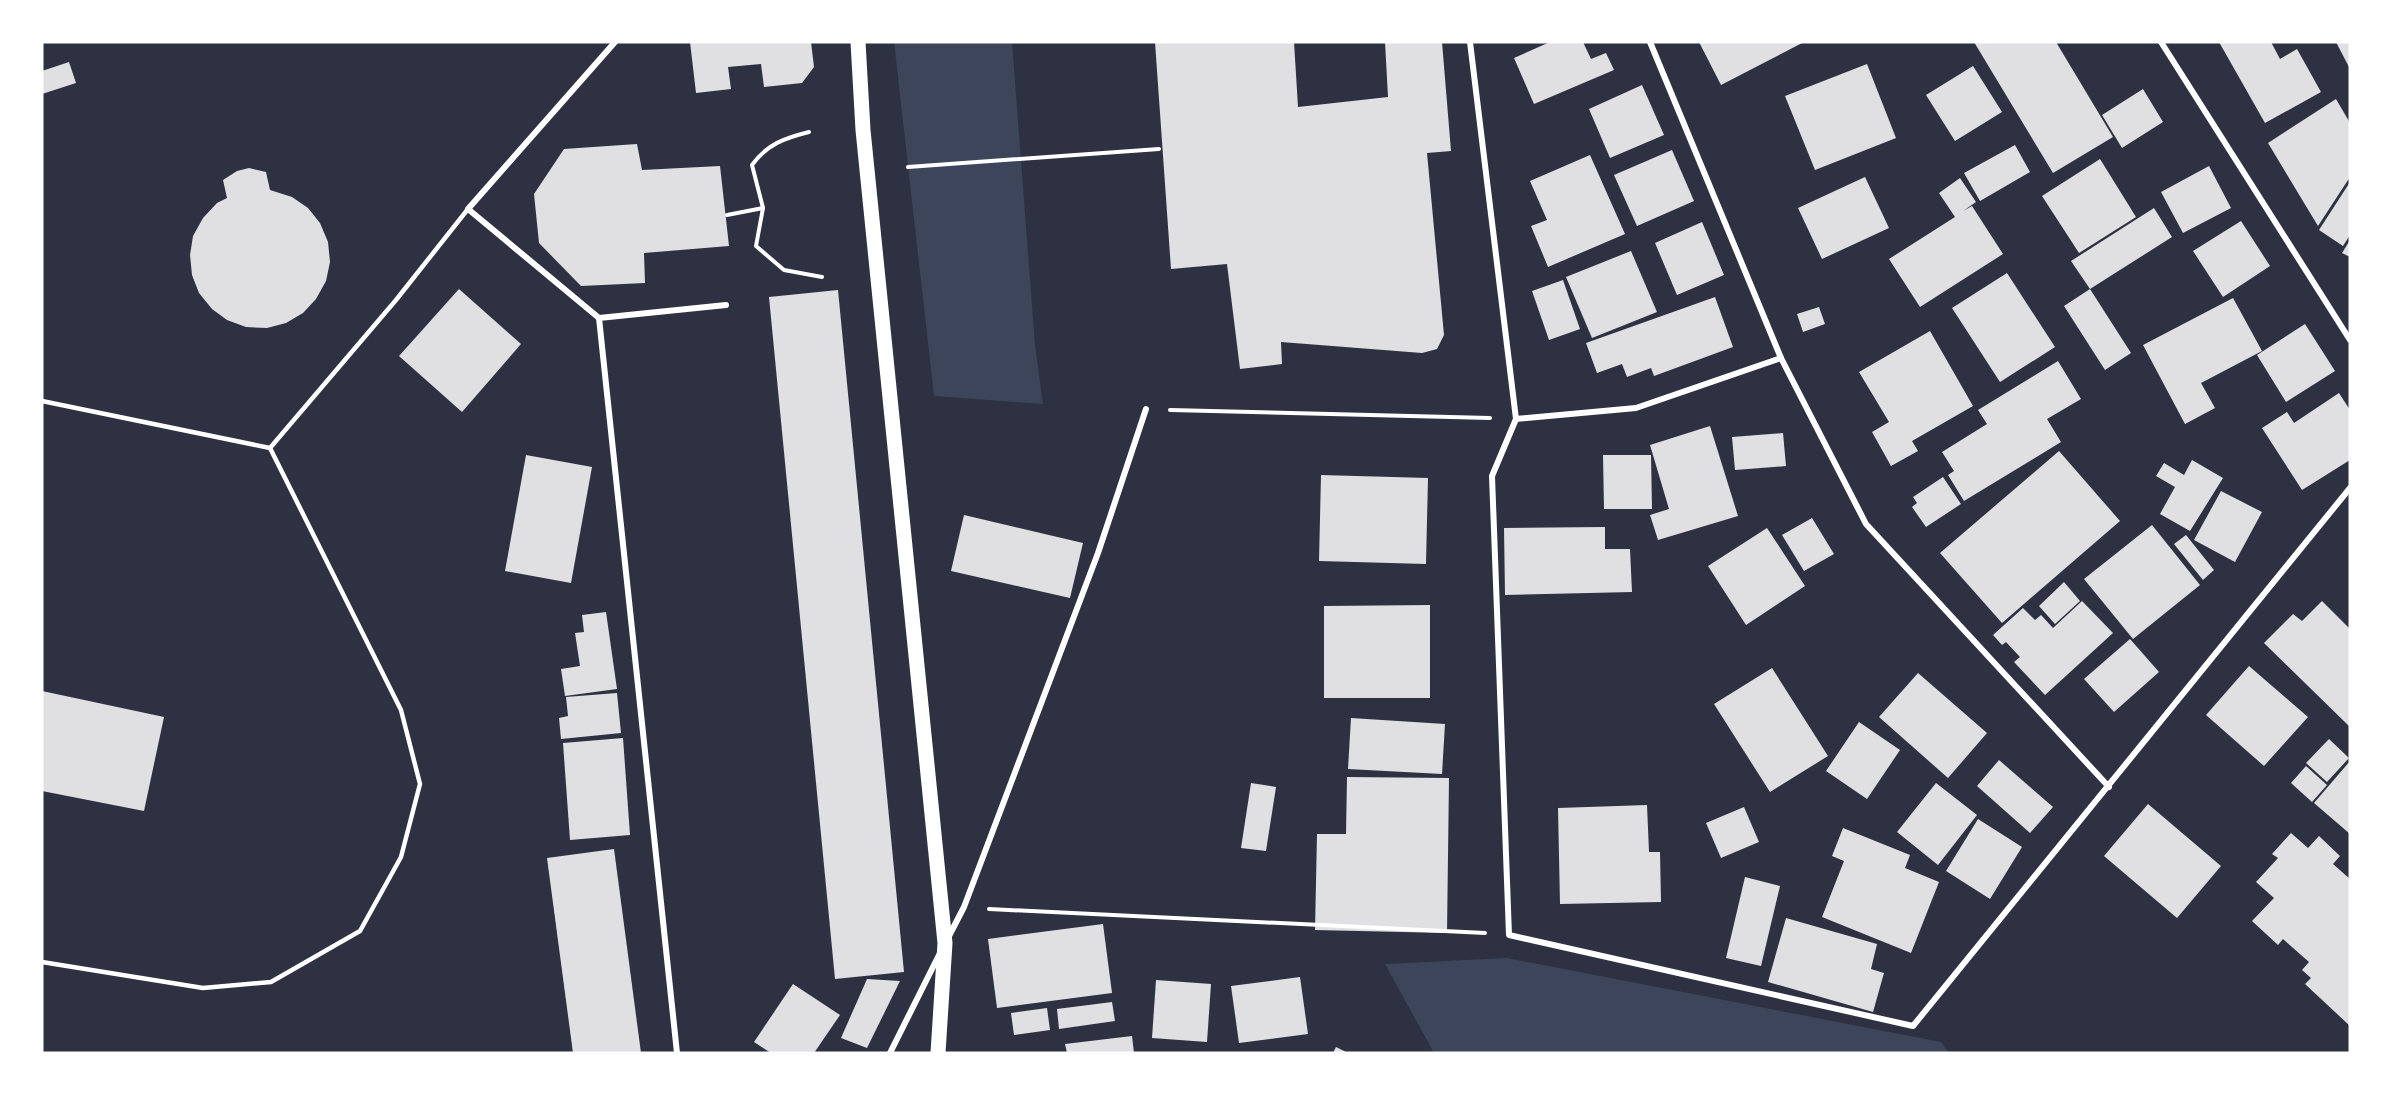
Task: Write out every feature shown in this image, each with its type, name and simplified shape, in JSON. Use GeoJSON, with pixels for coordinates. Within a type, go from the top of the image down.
{"type":"FeatureCollection","features":[{"type":"Feature","properties":{"kind":"main road"},"geometry":{"type":"LineString","coordinates":[[858,42],[863,130],[945,943],[938,1053]]}},
{"type":"Feature","properties":{"kind":"street"},"geometry":{"type":"LineString","coordinates":[[615,42],[468,209],[599,318],[677,1053]]}},
{"type":"Feature","properties":{"kind":"street"},"geometry":{"type":"LineString","coordinates":[[1470,42],[1516,419],[1492,476],[1509,935],[1913,1026],[2350,488]]}},
{"type":"Feature","properties":{"kind":"street"},"geometry":{"type":"LineString","coordinates":[[1650,42],[1781,358],[1866,524],[2109,787]]}},
{"type":"Feature","properties":{"kind":"street"},"geometry":{"type":"LineString","coordinates":[[2161,42],[2350,340]]}},
{"type":"Feature","properties":{"kind":"street"},"geometry":{"type":"LineString","coordinates":[[599,318],[726,305]]}},
{"type":"Feature","properties":{"kind":"street"},"geometry":{"type":"LineString","coordinates":[[1516,419],[1636,408],[1781,358]]}},
{"type":"Feature","properties":{"kind":"street"},"geometry":{"type":"LineString","coordinates":[[890,1053],[964,908],[1098,553],[1146,409]]}},
{"type":"Feature","properties":{"kind":"lane"},"geometry":{"type":"LineString","coordinates":[[270,448],[396,300],[468,209]]}},
{"type":"Feature","properties":{"kind":"lane"},"geometry":{"type":"LineString","coordinates":[[42,401],[270,448]]}},
{"type":"Feature","properties":{"kind":"lane"},"geometry":{"type":"LineString","coordinates":[[42,962],[203,988],[271,982],[360,931],[401,856],[420,784],[401,710],[270,448]]}},
{"type":"Feature","properties":{"kind":"path"},"geometry":{"type":"LineString","coordinates":[[809,132],[785,138],[762,151],[752,165],[763,208],[756,246],[784,270],[822,277]]}},
{"type":"Feature","properties":{"kind":"path"},"geometry":{"type":"LineString","coordinates":[[908,167],[1159,149]]}},
{"type":"Feature","properties":{"kind":"path"},"geometry":{"type":"LineString","coordinates":[[727,215],[763,208]]}},
{"type":"Feature","properties":{"kind":"path"},"geometry":{"type":"LineString","coordinates":[[1146,409],[1516,419]]}},
{"type":"Feature","properties":{"kind":"path"},"geometry":{"type":"LineString","coordinates":[[964,908],[1509,935]]}},
{"type":"Feature","properties":{"kind":"shaded area"},"geometry":{"type":"Polygon","coordinates":[[[894,42],[1012,42],[1035,345],[1043,404],[934,396],[894,42]]]}},
{"type":"Feature","properties":{"kind":"shaded area"},"geometry":{"type":"Polygon","coordinates":[[[1507,958],[1941,1042],[1949,1053],[1434,1053],[1385,964],[1507,958]]]}},
{"type":"Feature","properties":{"kind":"building"},"geometry":{"type":"Polygon","coordinates":[[[690,42],[811,42],[814,67],[802,83],[764,87],[761,64],[728,67],[731,89],[696,93],[690,42]]]}},
{"type":"Feature","properties":{"kind":"building"},"geometry":{"type":"Polygon","coordinates":[[[1155,42],[1294,42],[1298,107],[1388,97],[1385,42],[1442,42],[1451,151],[1427,153],[1444,335],[1437,349],[1422,353],[1281,342],[1282,364],[1240,369],[1227,264],[1171,269],[1155,42]]]}},
{"type":"Feature","properties":{"kind":"building"},"geometry":{"type":"Polygon","coordinates":[[[1550,42],[1583,42],[1591,59],[1606,53],[1614,70],[1534,104],[1514,58],[1550,42]]]}},
{"type":"Feature","properties":{"kind":"building"},"geometry":{"type":"Polygon","coordinates":[[[1699,42],[1804,42],[1721,85],[1699,42]]]}},
{"type":"Feature","properties":{"kind":"building"},"geometry":{"type":"Polygon","coordinates":[[[1974,42],[2056,42],[2113,137],[2053,173],[1974,42]]]}},
{"type":"Feature","properties":{"kind":"building"},"geometry":{"type":"Polygon","coordinates":[[[2219,42],[2271,42],[2280,59],[2297,49],[2321,92],[2265,123],[2219,42]]]}},
{"type":"Feature","properties":{"kind":"building"},"geometry":{"type":"Polygon","coordinates":[[[2336,42],[2350,42],[2350,69],[2336,42]]]}},
{"type":"Feature","properties":{"kind":"building"},"geometry":{"type":"Polygon","coordinates":[[[69,62],[76,83],[42,94],[42,71],[69,62]]]}},
{"type":"Feature","properties":{"kind":"building"},"geometry":{"type":"Polygon","coordinates":[[[1867,64],[1896,138],[1815,170],[1785,96],[1867,64]]]}},
{"type":"Feature","properties":{"kind":"building"},"geometry":{"type":"Polygon","coordinates":[[[1973,66],[2002,112],[1955,141],[1926,95],[1973,66]]]}},
{"type":"Feature","properties":{"kind":"building"},"geometry":{"type":"Polygon","coordinates":[[[1642,85],[1664,135],[1610,158],[1589,109],[1642,85]]]}},
{"type":"Feature","properties":{"kind":"building"},"geometry":{"type":"Polygon","coordinates":[[[2143,89],[2163,122],[2122,148],[2102,115],[2143,89]]]}},
{"type":"Feature","properties":{"kind":"building"},"geometry":{"type":"Polygon","coordinates":[[[2336,99],[2350,123],[2350,177],[2318,226],[2268,143],[2336,99]]]}},
{"type":"Feature","properties":{"kind":"building"},"geometry":{"type":"Polygon","coordinates":[[[637,144],[642,170],[720,166],[729,246],[644,253],[645,283],[581,286],[539,243],[534,194],[564,149],[637,144]]]}},
{"type":"Feature","properties":{"kind":"building"},"geometry":{"type":"Polygon","coordinates":[[[2015,145],[2030,172],[1980,201],[1964,173],[2015,145]]]}},
{"type":"Feature","properties":{"kind":"building"},"geometry":{"type":"Polygon","coordinates":[[[1672,150],[1694,201],[1637,226],[1614,175],[1672,150]]]}},
{"type":"Feature","properties":{"kind":"building"},"geometry":{"type":"Polygon","coordinates":[[[1590,155],[1625,234],[1548,267],[1531,226],[1547,220],[1530,181],[1590,155]]]}},
{"type":"Feature","properties":{"kind":"building"},"geometry":{"type":"Polygon","coordinates":[[[2100,159],[2136,217],[2079,253],[2042,196],[2100,159]]]}},
{"type":"Feature","properties":{"kind":"building"},"geometry":{"type":"Polygon","coordinates":[[[2209,166],[2231,208],[2183,233],[2161,192],[2209,166]]]}},
{"type":"Feature","properties":{"kind":"building"},"geometry":{"type":"Polygon","coordinates":[[[249,168],[266,172],[270,190],[292,197],[308,208],[320,223],[328,242],[330,262],[326,281],[316,299],[303,313],[286,323],[267,328],[246,327],[227,320],[212,309],[199,293],[192,275],[190,255],[193,236],[203,218],[217,203],[227,198],[223,180],[237,171],[249,168]]]}},
{"type":"Feature","properties":{"kind":"building"},"geometry":{"type":"Polygon","coordinates":[[[1865,177],[1889,228],[1822,259],[1798,208],[1865,177]]]}},
{"type":"Feature","properties":{"kind":"building"},"geometry":{"type":"Polygon","coordinates":[[[1960,178],[1976,202],[1963,211],[1972,206],[2003,254],[1920,307],[1889,259],[1955,217],[1939,193],[1960,178]]]}},
{"type":"Feature","properties":{"kind":"building"},"geometry":{"type":"Polygon","coordinates":[[[2350,182],[2350,235],[2343,246],[2319,230],[2350,182]]]}},
{"type":"Feature","properties":{"kind":"building"},"geometry":{"type":"Polygon","coordinates":[[[2154,208],[2172,237],[2090,289],[2071,261],[2154,208]]]}},
{"type":"Feature","properties":{"kind":"building"},"geometry":{"type":"Polygon","coordinates":[[[2241,221],[2270,266],[2223,297],[2193,251],[2241,221]]]}},
{"type":"Feature","properties":{"kind":"building"},"geometry":{"type":"Polygon","coordinates":[[[1702,222],[1724,275],[1677,295],[1655,243],[1702,222]]]}},
{"type":"Feature","properties":{"kind":"building"},"geometry":{"type":"Polygon","coordinates":[[[2350,240],[2350,257],[2342,253],[2350,240]]]}},
{"type":"Feature","properties":{"kind":"building"},"geometry":{"type":"Polygon","coordinates":[[[1631,251],[1657,312],[1592,338],[1566,277],[1631,251]]]}},
{"type":"Feature","properties":{"kind":"building"},"geometry":{"type":"Polygon","coordinates":[[[2007,273],[2055,347],[2000,382],[1952,308],[2007,273]]]}},
{"type":"Feature","properties":{"kind":"building"},"geometry":{"type":"Polygon","coordinates":[[[1563,280],[1580,329],[1549,340],[1532,291],[1563,280]]]}},
{"type":"Feature","properties":{"kind":"building"},"geometry":{"type":"Polygon","coordinates":[[[459,289],[521,344],[462,412],[399,356],[459,289]]]}},
{"type":"Feature","properties":{"kind":"building"},"geometry":{"type":"Polygon","coordinates":[[[2090,289],[2131,353],[2105,370],[2064,306],[2090,289]]]}},
{"type":"Feature","properties":{"kind":"building"},"geometry":{"type":"Polygon","coordinates":[[[838,290],[904,972],[835,979],[769,297],[838,290]]]}},
{"type":"Feature","properties":{"kind":"building"},"geometry":{"type":"Polygon","coordinates":[[[1715,297],[1733,347],[1654,376],[1651,368],[1627,377],[1622,364],[1597,373],[1586,343],[1715,297]]]}},
{"type":"Feature","properties":{"kind":"building"},"geometry":{"type":"Polygon","coordinates":[[[2233,298],[2262,351],[2201,383],[2215,408],[2185,424],[2143,345],[2233,298]]]}},
{"type":"Feature","properties":{"kind":"building"},"geometry":{"type":"Polygon","coordinates":[[[1819,307],[1825,324],[1803,332],[1797,314],[1819,307]]]}},
{"type":"Feature","properties":{"kind":"building"},"geometry":{"type":"Polygon","coordinates":[[[2305,324],[2335,371],[2286,402],[2257,355],[2305,324]]]}},
{"type":"Feature","properties":{"kind":"building"},"geometry":{"type":"Polygon","coordinates":[[[1930,331],[1973,406],[1912,441],[1918,451],[1891,466],[1872,432],[1889,422],[1859,372],[1930,331]]]}},
{"type":"Feature","properties":{"kind":"building"},"geometry":{"type":"Polygon","coordinates":[[[2058,361],[2081,399],[2047,419],[2061,442],[1964,501],[1948,475],[1954,471],[1942,452],[1987,424],[1978,410],[2058,361]]]}},
{"type":"Feature","properties":{"kind":"building"},"geometry":{"type":"Polygon","coordinates":[[[2339,393],[2350,410],[2350,460],[2302,490],[2262,428],[2287,412],[2294,423],[2339,393]]]}},
{"type":"Feature","properties":{"kind":"building"},"geometry":{"type":"Polygon","coordinates":[[[1710,426],[1738,516],[1658,540],[1650,515],[1669,509],[1650,445],[1710,426]]]}},
{"type":"Feature","properties":{"kind":"building"},"geometry":{"type":"Polygon","coordinates":[[[1783,433],[1786,466],[1735,470],[1732,437],[1783,433]]]}},
{"type":"Feature","properties":{"kind":"building"},"geometry":{"type":"Polygon","coordinates":[[[2059,451],[2120,521],[2002,623],[1940,553],[2059,451]]]}},
{"type":"Feature","properties":{"kind":"building"},"geometry":{"type":"Polygon","coordinates":[[[526,455],[592,467],[571,583],[505,571],[526,455]]]}},
{"type":"Feature","properties":{"kind":"building"},"geometry":{"type":"Polygon","coordinates":[[[1603,455],[1651,455],[1652,509],[1604,509],[1603,455]]]}},
{"type":"Feature","properties":{"kind":"building"},"geometry":{"type":"Polygon","coordinates":[[[2192,460],[2223,478],[2190,531],[2160,514],[2175,487],[2156,476],[2164,463],[2184,475],[2192,460]]]}},
{"type":"Feature","properties":{"kind":"building"},"geometry":{"type":"Polygon","coordinates":[[[1321,475],[1428,478],[1426,564],[1319,561],[1321,475]]]}},
{"type":"Feature","properties":{"kind":"building"},"geometry":{"type":"Polygon","coordinates":[[[1943,477],[1961,504],[1926,527],[1912,507],[1917,503],[1913,497],[1943,477]]]}},
{"type":"Feature","properties":{"kind":"building"},"geometry":{"type":"Polygon","coordinates":[[[2221,491],[2262,512],[2235,562],[2194,540],[2221,491]]]}},
{"type":"Feature","properties":{"kind":"building"},"geometry":{"type":"Polygon","coordinates":[[[964,515],[1083,543],[1070,598],[951,571],[964,515]]]}},
{"type":"Feature","properties":{"kind":"building"},"geometry":{"type":"Polygon","coordinates":[[[1812,518],[1834,554],[1804,571],[1782,535],[1812,518]]]}},
{"type":"Feature","properties":{"kind":"building"},"geometry":{"type":"Polygon","coordinates":[[[2152,525],[2200,585],[2133,639],[2084,579],[2152,525]]]}},
{"type":"Feature","properties":{"kind":"building"},"geometry":{"type":"Polygon","coordinates":[[[1605,527],[1605,549],[1630,549],[1632,592],[1505,595],[1504,528],[1605,527]]]}},
{"type":"Feature","properties":{"kind":"building"},"geometry":{"type":"Polygon","coordinates":[[[1767,528],[1805,586],[1746,625],[1708,566],[1767,528]]]}},
{"type":"Feature","properties":{"kind":"building"},"geometry":{"type":"Polygon","coordinates":[[[2186,535],[2214,570],[2203,580],[2174,544],[2186,535]]]}},
{"type":"Feature","properties":{"kind":"building"},"geometry":{"type":"Polygon","coordinates":[[[2064,582],[2080,601],[2055,624],[2039,606],[2064,582]]]}},
{"type":"Feature","properties":{"kind":"building"},"geometry":{"type":"Polygon","coordinates":[[[2082,601],[2113,633],[2045,695],[2014,662],[2020,657],[2006,642],[2002,645],[1993,635],[2023,608],[2035,620],[2041,615],[2053,628],[2082,601]]]}},
{"type":"Feature","properties":{"kind":"building"},"geometry":{"type":"Polygon","coordinates":[[[2322,601],[2350,629],[2350,727],[2264,643],[2293,614],[2302,621],[2322,601]]]}},
{"type":"Feature","properties":{"kind":"building"},"geometry":{"type":"Polygon","coordinates":[[[1430,605],[1430,698],[1324,698],[1324,606],[1430,605]]]}},
{"type":"Feature","properties":{"kind":"building"},"geometry":{"type":"Polygon","coordinates":[[[606,612],[617,689],[565,696],[561,669],[580,666],[575,633],[584,632],[582,615],[606,612]]]}},
{"type":"Feature","properties":{"kind":"building"},"geometry":{"type":"Polygon","coordinates":[[[2130,639],[2159,672],[2114,712],[2084,679],[2130,639]]]}},
{"type":"Feature","properties":{"kind":"building"},"geometry":{"type":"Polygon","coordinates":[[[2249,666],[2308,717],[2264,766],[2206,715],[2249,666]]]}},
{"type":"Feature","properties":{"kind":"building"},"geometry":{"type":"Polygon","coordinates":[[[1772,668],[1828,756],[1770,792],[1714,704],[1772,668]]]}},
{"type":"Feature","properties":{"kind":"building"},"geometry":{"type":"Polygon","coordinates":[[[1918,673],[1987,733],[1948,778],[1879,717],[1918,673]]]}},
{"type":"Feature","properties":{"kind":"building"},"geometry":{"type":"Polygon","coordinates":[[[42,691],[164,717],[144,811],[42,791],[42,691]]]}},
{"type":"Feature","properties":{"kind":"building"},"geometry":{"type":"Polygon","coordinates":[[[617,693],[621,733],[561,739],[559,718],[568,716],[566,697],[617,693]]]}},
{"type":"Feature","properties":{"kind":"building"},"geometry":{"type":"Polygon","coordinates":[[[1351,718],[1445,724],[1442,774],[1348,769],[1351,718]]]}},
{"type":"Feature","properties":{"kind":"building"},"geometry":{"type":"Polygon","coordinates":[[[1859,722],[1900,750],[1867,799],[1826,771],[1859,722]]]}},
{"type":"Feature","properties":{"kind":"building"},"geometry":{"type":"Polygon","coordinates":[[[623,738],[630,835],[570,840],[563,743],[623,738]]]}},
{"type":"Feature","properties":{"kind":"building"},"geometry":{"type":"Polygon","coordinates":[[[2329,739],[2349,758],[2327,782],[2306,763],[2329,739]]]}},
{"type":"Feature","properties":{"kind":"building"},"geometry":{"type":"Polygon","coordinates":[[[1999,760],[2053,807],[2030,833],[1977,786],[1999,760]]]}},
{"type":"Feature","properties":{"kind":"building"},"geometry":{"type":"Polygon","coordinates":[[[2350,761],[2350,834],[2314,803],[2350,761]]]}},
{"type":"Feature","properties":{"kind":"building"},"geometry":{"type":"Polygon","coordinates":[[[2306,766],[2327,785],[2312,802],[2291,783],[2306,766]]]}},
{"type":"Feature","properties":{"kind":"building"},"geometry":{"type":"Polygon","coordinates":[[[1347,777],[1449,778],[1447,933],[1315,930],[1317,834],[1346,834],[1347,777]]]}},
{"type":"Feature","properties":{"kind":"building"},"geometry":{"type":"Polygon","coordinates":[[[1251,783],[1276,787],[1266,851],[1241,848],[1251,783]]]}},
{"type":"Feature","properties":{"kind":"building"},"geometry":{"type":"Polygon","coordinates":[[[1936,783],[1977,815],[1938,865],[1897,832],[1936,783]]]}},
{"type":"Feature","properties":{"kind":"building"},"geometry":{"type":"Polygon","coordinates":[[[2148,804],[2221,866],[2177,918],[2104,856],[2148,804]]]}},
{"type":"Feature","properties":{"kind":"building"},"geometry":{"type":"Polygon","coordinates":[[[1647,805],[1649,852],[1660,852],[1661,902],[1560,904],[1558,808],[1647,805]]]}},
{"type":"Feature","properties":{"kind":"building"},"geometry":{"type":"Polygon","coordinates":[[[1744,807],[1759,842],[1721,858],[1706,823],[1744,807]]]}},
{"type":"Feature","properties":{"kind":"building"},"geometry":{"type":"Polygon","coordinates":[[[1978,819],[2022,847],[1990,899],[1946,871],[1978,819]]]}},
{"type":"Feature","properties":{"kind":"building"},"geometry":{"type":"Polygon","coordinates":[[[1843,828],[1910,855],[1905,868],[1939,882],[1911,953],[1822,917],[1844,861],[1832,856],[1843,828]]]}},
{"type":"Feature","properties":{"kind":"building"},"geometry":{"type":"Polygon","coordinates":[[[2291,833],[2308,848],[2319,836],[2340,856],[2333,864],[2350,879],[2350,1026],[2305,984],[2311,978],[2302,970],[2309,962],[2283,939],[2278,945],[2252,921],[2274,898],[2256,882],[2278,858],[2272,854],[2291,833]]]}},
{"type":"Feature","properties":{"kind":"building"},"geometry":{"type":"Polygon","coordinates":[[[614,849],[641,1053],[573,1053],[547,858],[614,849]]]}},
{"type":"Feature","properties":{"kind":"building"},"geometry":{"type":"Polygon","coordinates":[[[1745,877],[1780,886],[1761,966],[1726,958],[1745,877]]]}},
{"type":"Feature","properties":{"kind":"building"},"geometry":{"type":"Polygon","coordinates":[[[1786,918],[1877,944],[1871,969],[1884,973],[1873,1012],[1768,982],[1786,918]]]}},
{"type":"Feature","properties":{"kind":"building"},"geometry":{"type":"Polygon","coordinates":[[[1103,924],[1112,993],[997,1008],[988,939],[1103,924]]]}},
{"type":"Feature","properties":{"kind":"building"},"geometry":{"type":"Polygon","coordinates":[[[1300,977],[1308,1034],[1239,1043],[1231,986],[1300,977]]]}},
{"type":"Feature","properties":{"kind":"building"},"geometry":{"type":"Polygon","coordinates":[[[867,979],[900,981],[867,1048],[841,1038],[867,979]]]}},
{"type":"Feature","properties":{"kind":"building"},"geometry":{"type":"Polygon","coordinates":[[[1156,980],[1211,984],[1207,1042],[1152,1038],[1156,980]]]}},
{"type":"Feature","properties":{"kind":"building"},"geometry":{"type":"Polygon","coordinates":[[[793,984],[840,1015],[814,1053],[771,1053],[754,1042],[793,984]]]}},
{"type":"Feature","properties":{"kind":"building"},"geometry":{"type":"Polygon","coordinates":[[[1112,1002],[1115,1021],[1059,1029],[1057,1009],[1112,1002]]]}},
{"type":"Feature","properties":{"kind":"building"},"geometry":{"type":"Polygon","coordinates":[[[1047,1008],[1050,1030],[1014,1035],[1011,1013],[1047,1008]]]}},
{"type":"Feature","properties":{"kind":"building"},"geometry":{"type":"Polygon","coordinates":[[[1132,1036],[1134,1053],[1067,1053],[1065,1044],[1132,1036]]]}},
{"type":"Feature","properties":{"kind":"building"},"geometry":{"type":"Polygon","coordinates":[[[1336,1047],[1348,1053],[1333,1053],[1336,1047]]]}}]}
